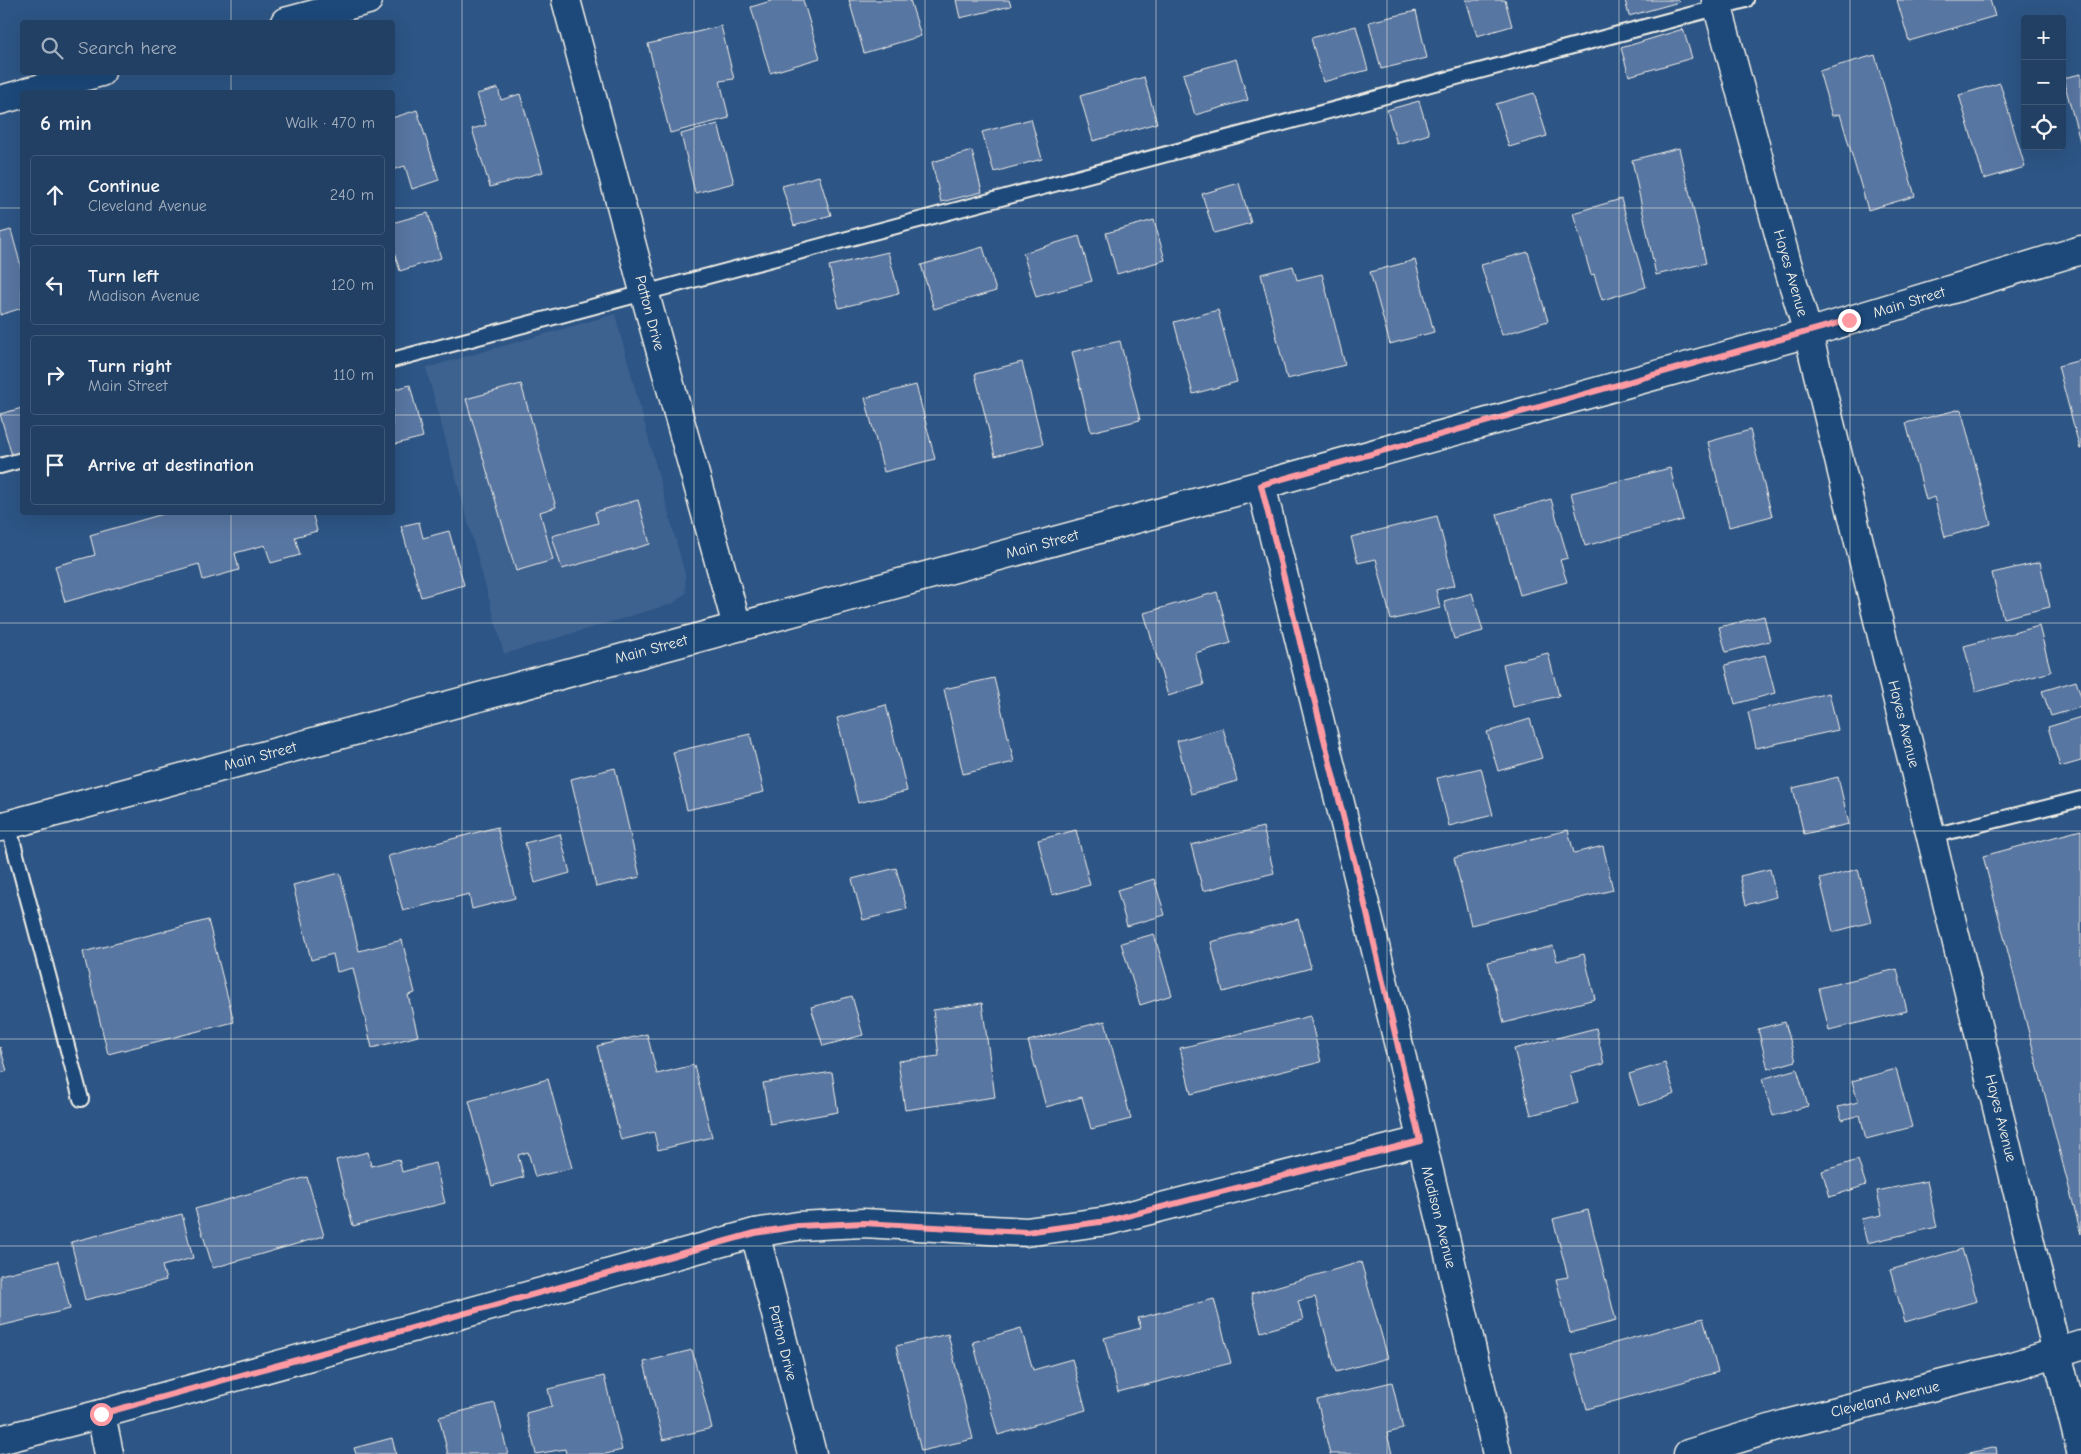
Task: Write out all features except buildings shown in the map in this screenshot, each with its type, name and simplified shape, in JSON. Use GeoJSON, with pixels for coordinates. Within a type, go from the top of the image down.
{"type":"FeatureCollection","features":[{"type":"Feature","properties":{"kind":"street"},"geometry":{"type":"LineString","coordinates":[[293,20],[368,0]]}},
{"type":"Feature","properties":{"kind":"street","name":"Patton Drive"},"geometry":{"type":"LineString","coordinates":[[566,0],[737,626]]}},
{"type":"Feature","properties":{"kind":"street","name":"Hayes Avenue"},"geometry":{"type":"LineString","coordinates":[[1717,4],[1786,260],[1808,333],[2037,1267],[2068,1349],[2081,1451]]}},
{"type":"Feature","properties":{"kind":"street"},"geometry":{"type":"LineString","coordinates":[[34,90],[90,75]]}},
{"type":"Feature","properties":{"kind":"street"},"geometry":{"type":"LineString","coordinates":[[0,100],[20,95]]}},
{"type":"Feature","properties":{"kind":"street","name":"Main Street"},"geometry":{"type":"LineString","coordinates":[[4,825],[1261,485],[1808,333],[2081,250]]}},
{"type":"Feature","properties":{"kind":"street","name":"Madison Avenue"},"geometry":{"type":"LineString","coordinates":[[1261,485],[1362,892],[1496,1454]]}},
{"type":"Feature","properties":{"kind":"street"},"geometry":{"type":"LineString","coordinates":[[0,1440],[101,1414],[755,1233],[798,1226],[863,1223],[1026,1232],[1098,1222],[1420,1141]]}},
{"type":"Feature","properties":{"kind":"street","name":"Patton Drive"},"geometry":{"type":"LineString","coordinates":[[755,1233],[812,1454]]}},
{"type":"Feature","properties":{"kind":"street","name":"Cleveland Avenue"},"geometry":{"type":"LineString","coordinates":[[1688,1454],[1786,1424],[2003,1369],[2068,1349]]}},
{"type":"Feature","properties":{"kind":"street"},"geometry":{"type":"LineString","coordinates":[[101,1414],[109,1454]]}},
{"type":"Feature","properties":{"kind":"lane"},"geometry":{"type":"LineString","coordinates":[[395,359],[1717,4],[1746,0]]}},
{"type":"Feature","properties":{"kind":"lane"},"geometry":{"type":"LineString","coordinates":[[0,466],[20,461]]}},
{"type":"Feature","properties":{"kind":"lane"},"geometry":{"type":"LineString","coordinates":[[1932,836],[2081,799]]}},
{"type":"Feature","properties":{"kind":"lane"},"geometry":{"type":"LineString","coordinates":[[4,825],[81,1099]]}},
{"type":"Feature","properties":{"kind":"shaded area"},"geometry":{"type":"Polygon","coordinates":[[[615,314],[685,574],[686,593],[674,603],[504,654],[426,368],[615,314]]]}},
{"type":"Feature","properties":{"kind":"route"},"geometry":{"type":"LineString","coordinates":[[101,1414],[755,1233],[798,1226],[863,1223],[1026,1232],[1107,1221],[1420,1141],[1362,892],[1261,485],[1849,320]]}}]}
